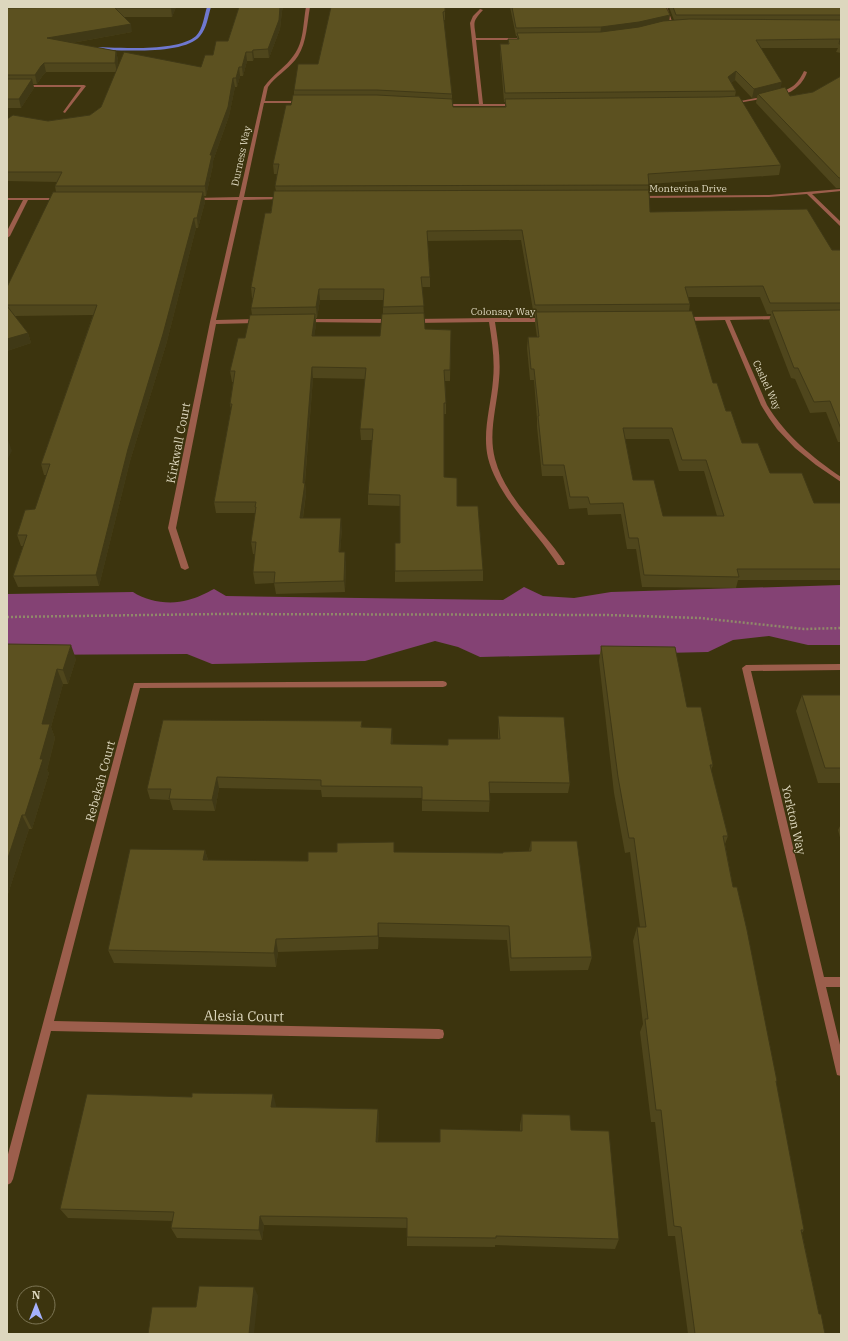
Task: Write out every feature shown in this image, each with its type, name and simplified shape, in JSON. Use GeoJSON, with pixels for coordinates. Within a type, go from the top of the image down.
{"type":"FeatureCollection","features":[{"type":"Feature","properties":{"kind":"street","name":"Durness Way"},"geometry":{"type":"LineString","coordinates":[[213,322],[266,87],[271,79],[297,54],[301,45],[308,7]]}},
{"type":"Feature","properties":{"kind":"street"},"geometry":{"type":"LineString","coordinates":[[665,7],[673,26]]}},
{"type":"Feature","properties":{"kind":"street"},"geometry":{"type":"LineString","coordinates":[[481,10],[474,16],[472,23],[481,105]]}},
{"type":"Feature","properties":{"kind":"street"},"geometry":{"type":"LineString","coordinates":[[668,26],[681,25]]}},
{"type":"Feature","properties":{"kind":"street"},"geometry":{"type":"LineString","coordinates":[[473,39],[520,39]]}},
{"type":"Feature","properties":{"kind":"street"},"geometry":{"type":"LineString","coordinates":[[726,103],[754,100],[789,91],[799,85],[804,79],[805,72]]}},
{"type":"Feature","properties":{"kind":"street"},"geometry":{"type":"LineString","coordinates":[[7,86],[84,86],[66,112]]}},
{"type":"Feature","properties":{"kind":"street"},"geometry":{"type":"LineString","coordinates":[[262,102],[308,102]]}},
{"type":"Feature","properties":{"kind":"street"},"geometry":{"type":"LineString","coordinates":[[436,105],[520,105]]}},
{"type":"Feature","properties":{"kind":"street","name":"Montevina Drive"},"geometry":{"type":"LineString","coordinates":[[629,197],[739,197],[841,190]]}},
{"type":"Feature","properties":{"kind":"street"},"geometry":{"type":"LineString","coordinates":[[808,193],[833,220],[841,225]]}},
{"type":"Feature","properties":{"kind":"street"},"geometry":{"type":"LineString","coordinates":[[185,199],[288,198]]}},
{"type":"Feature","properties":{"kind":"street"},"geometry":{"type":"LineString","coordinates":[[7,199],[66,199]]}},
{"type":"Feature","properties":{"kind":"street"},"geometry":{"type":"LineString","coordinates":[[7,236],[26,199]]}},
{"type":"Feature","properties":{"kind":"street"},"geometry":{"type":"LineString","coordinates":[[680,319],[787,318]]}},
{"type":"Feature","properties":{"kind":"street","name":"Cashel Way"},"geometry":{"type":"LineString","coordinates":[[727,319],[764,405],[771,417],[787,438],[808,456],[841,480]]}},
{"type":"Feature","properties":{"kind":"street"},"geometry":{"type":"LineString","coordinates":[[492,320],[498,367],[496,395],[489,431],[490,450],[495,471],[509,496],[552,548],[562,563]]}},
{"type":"Feature","properties":{"kind":"street","name":"Colonsay Way"},"geometry":{"type":"LineString","coordinates":[[404,321],[547,320]]}},
{"type":"Feature","properties":{"kind":"street"},"geometry":{"type":"LineString","coordinates":[[213,322],[261,321]]}},
{"type":"Feature","properties":{"kind":"street"},"geometry":{"type":"LineString","coordinates":[[301,321],[396,321]]}},
{"type":"Feature","properties":{"kind":"street","name":"Kirkwall Court"},"geometry":{"type":"LineString","coordinates":[[185,568],[172,528],[213,322]]}},
{"type":"Feature","properties":{"kind":"street","name":"Yorkton Way"},"geometry":{"type":"LineString","coordinates":[[841,667],[746,668],[841,1071]]}},
{"type":"Feature","properties":{"kind":"street","name":"Rebekah Court"},"geometry":{"type":"LineString","coordinates":[[7,1179],[137,685],[443,684]]}},
{"type":"Feature","properties":{"kind":"street"},"geometry":{"type":"LineString","coordinates":[[820,982],[841,982]]}},
{"type":"Feature","properties":{"kind":"street","name":"Alesia Court"},"geometry":{"type":"LineString","coordinates":[[48,1026],[439,1034]]}},
{"type":"Feature","properties":{"kind":"path"},"geometry":{"type":"LineString","coordinates":[[7,617],[218,614],[607,615],[700,618],[804,629],[841,628]]}},
{"type":"Feature","properties":{"kind":"shaded area"},"geometry":{"type":"Polygon","coordinates":[[[841,585],[841,645],[808,645],[769,636],[733,640],[708,652],[480,657],[458,647],[435,641],[365,661],[212,664],[187,654],[7,655],[7,594],[133,592],[160,602],[181,602],[195,598],[214,589],[226,596],[503,600],[524,587],[543,596],[574,598],[611,592],[841,585]]]}},
{"type":"Feature","properties":{"kind":"building"},"geometry":{"type":"Polygon","coordinates":[[[107,7],[171,8],[115,8],[131,24],[47,38],[116,51],[115,63],[44,63],[35,75],[7,75],[7,8],[107,7]]]}},
{"type":"Feature","properties":{"kind":"building"},"geometry":{"type":"Polygon","coordinates":[[[239,7],[280,7],[279,20],[268,49],[246,52],[242,67],[239,67],[236,78],[233,78],[228,107],[210,155],[212,155],[205,186],[55,186],[62,172],[7,172],[7,119],[13,115],[48,121],[90,115],[101,107],[124,52],[201,67],[205,55],[213,55],[216,41],[228,41],[239,7]]]}},
{"type":"Feature","properties":{"kind":"building"},"geometry":{"type":"Polygon","coordinates":[[[331,7],[445,7],[445,11],[443,12],[452,94],[377,90],[294,90],[298,64],[318,64],[331,7]]]}},
{"type":"Feature","properties":{"kind":"building"},"geometry":{"type":"Polygon","coordinates":[[[512,7],[666,7],[670,15],[639,22],[601,27],[516,28],[512,7]]]}},
{"type":"Feature","properties":{"kind":"building"},"geometry":{"type":"Polygon","coordinates":[[[673,7],[841,7],[841,15],[676,15],[673,7]]]}},
{"type":"Feature","properties":{"kind":"building"},"geometry":{"type":"Polygon","coordinates":[[[689,19],[841,20],[841,44],[839,44],[840,39],[756,40],[782,82],[754,89],[736,71],[728,77],[736,91],[505,93],[500,44],[509,44],[508,39],[519,39],[517,33],[601,32],[639,27],[663,21],[689,19]]]}},
{"type":"Feature","properties":{"kind":"building"},"geometry":{"type":"Polygon","coordinates":[[[841,76],[841,178],[839,178],[758,94],[785,87],[790,96],[813,92],[841,76]]]}},
{"type":"Feature","properties":{"kind":"building"},"geometry":{"type":"Polygon","coordinates":[[[7,79],[32,79],[19,99],[7,99],[7,79]]]}},
{"type":"Feature","properties":{"kind":"building"},"geometry":{"type":"Polygon","coordinates":[[[293,95],[377,95],[452,99],[453,107],[506,107],[505,99],[739,96],[781,165],[648,174],[649,185],[275,186],[279,164],[273,164],[286,105],[291,105],[293,95]]]}},
{"type":"Feature","properties":{"kind":"building"},"geometry":{"type":"Polygon","coordinates":[[[649,190],[650,212],[807,209],[832,250],[841,250],[841,303],[770,303],[763,286],[685,287],[690,304],[535,305],[522,230],[427,231],[430,277],[421,277],[424,306],[383,307],[384,289],[319,289],[316,307],[251,308],[255,288],[251,287],[265,213],[271,213],[274,191],[649,190]]]}},
{"type":"Feature","properties":{"kind":"building"},"geometry":{"type":"Polygon","coordinates":[[[53,192],[203,192],[197,218],[194,218],[163,334],[128,449],[96,575],[13,576],[27,535],[17,535],[25,510],[35,509],[50,464],[41,464],[97,305],[7,305],[7,287],[53,192]]]}},
{"type":"Feature","properties":{"kind":"building"},"geometry":{"type":"Polygon","coordinates":[[[7,306],[28,333],[7,339],[7,306]]]}},
{"type":"Feature","properties":{"kind":"building"},"geometry":{"type":"Polygon","coordinates":[[[841,310],[841,429],[830,401],[814,402],[798,368],[794,368],[772,311],[841,310]]]}},
{"type":"Feature","properties":{"kind":"building"},"geometry":{"type":"Polygon","coordinates":[[[692,311],[713,383],[717,383],[726,411],[731,411],[742,443],[758,443],[770,473],[802,473],[814,503],[841,503],[841,569],[737,569],[739,577],[644,575],[638,538],[629,538],[623,503],[590,504],[588,497],[570,497],[564,465],[543,465],[534,369],[531,369],[528,337],[539,337],[536,312],[692,311]],[[623,428],[633,480],[654,480],[663,516],[724,516],[706,460],[682,460],[672,428],[623,428]]]}},
{"type":"Feature","properties":{"kind":"building"},"geometry":{"type":"Polygon","coordinates":[[[424,313],[425,329],[451,330],[450,370],[444,370],[446,403],[444,403],[444,477],[457,478],[457,506],[478,506],[483,570],[395,571],[395,543],[400,543],[400,495],[368,494],[373,429],[360,429],[366,368],[312,367],[303,483],[305,483],[300,518],[341,518],[339,552],[345,552],[344,581],[274,583],[275,572],[253,572],[256,542],[251,542],[256,502],[214,502],[232,404],[230,404],[235,371],[230,371],[238,338],[245,338],[250,315],[315,314],[312,336],[380,336],[382,314],[424,313]]]}},
{"type":"Feature","properties":{"kind":"building"},"geometry":{"type":"Polygon","coordinates":[[[7,644],[71,645],[63,670],[57,669],[42,724],[50,724],[40,759],[43,759],[25,815],[22,815],[7,861],[7,644]]]}},
{"type":"Feature","properties":{"kind":"building"},"geometry":{"type":"Polygon","coordinates":[[[601,646],[675,647],[687,707],[701,707],[713,765],[710,765],[728,836],[723,836],[733,887],[737,887],[747,930],[777,1081],[804,1230],[801,1230],[819,1314],[821,1314],[825,1334],[695,1334],[681,1227],[674,1226],[661,1110],[656,1110],[645,1019],[648,1019],[637,927],[646,927],[634,838],[629,838],[618,777],[601,646]]]}},
{"type":"Feature","properties":{"kind":"building"},"geometry":{"type":"Polygon","coordinates":[[[802,695],[841,695],[841,768],[825,768],[802,695]]]}},
{"type":"Feature","properties":{"kind":"building"},"geometry":{"type":"Polygon","coordinates":[[[498,716],[564,717],[570,783],[489,782],[490,801],[422,800],[422,787],[321,786],[321,780],[217,777],[212,800],[169,799],[171,789],[147,789],[163,720],[362,721],[361,727],[392,728],[391,744],[448,745],[448,739],[500,739],[498,716]]]}},
{"type":"Feature","properties":{"kind":"building"},"geometry":{"type":"Polygon","coordinates":[[[531,841],[577,841],[592,957],[511,958],[509,926],[378,923],[378,936],[276,939],[274,953],[108,950],[130,849],[205,850],[203,860],[308,861],[308,852],[337,852],[337,843],[394,842],[394,852],[503,853],[531,851],[531,841]]]}},
{"type":"Feature","properties":{"kind":"building"},"geometry":{"type":"Polygon","coordinates":[[[192,1093],[273,1094],[271,1107],[378,1109],[376,1142],[440,1142],[440,1129],[522,1131],[522,1114],[570,1115],[571,1130],[609,1131],[619,1239],[496,1236],[496,1238],[407,1237],[407,1218],[260,1216],[259,1230],[171,1228],[174,1212],[60,1209],[87,1094],[192,1097],[192,1093]]]}},
{"type":"Feature","properties":{"kind":"building"},"geometry":{"type":"Polygon","coordinates":[[[199,1286],[254,1287],[249,1334],[148,1334],[152,1307],[196,1307],[199,1286]]]}},
{"type":"Feature","properties":{"kind":"waterway"},"geometry":{"type":"LineString","coordinates":[[89,48],[147,49],[163,48],[190,42],[200,33],[209,7]]}}]}
